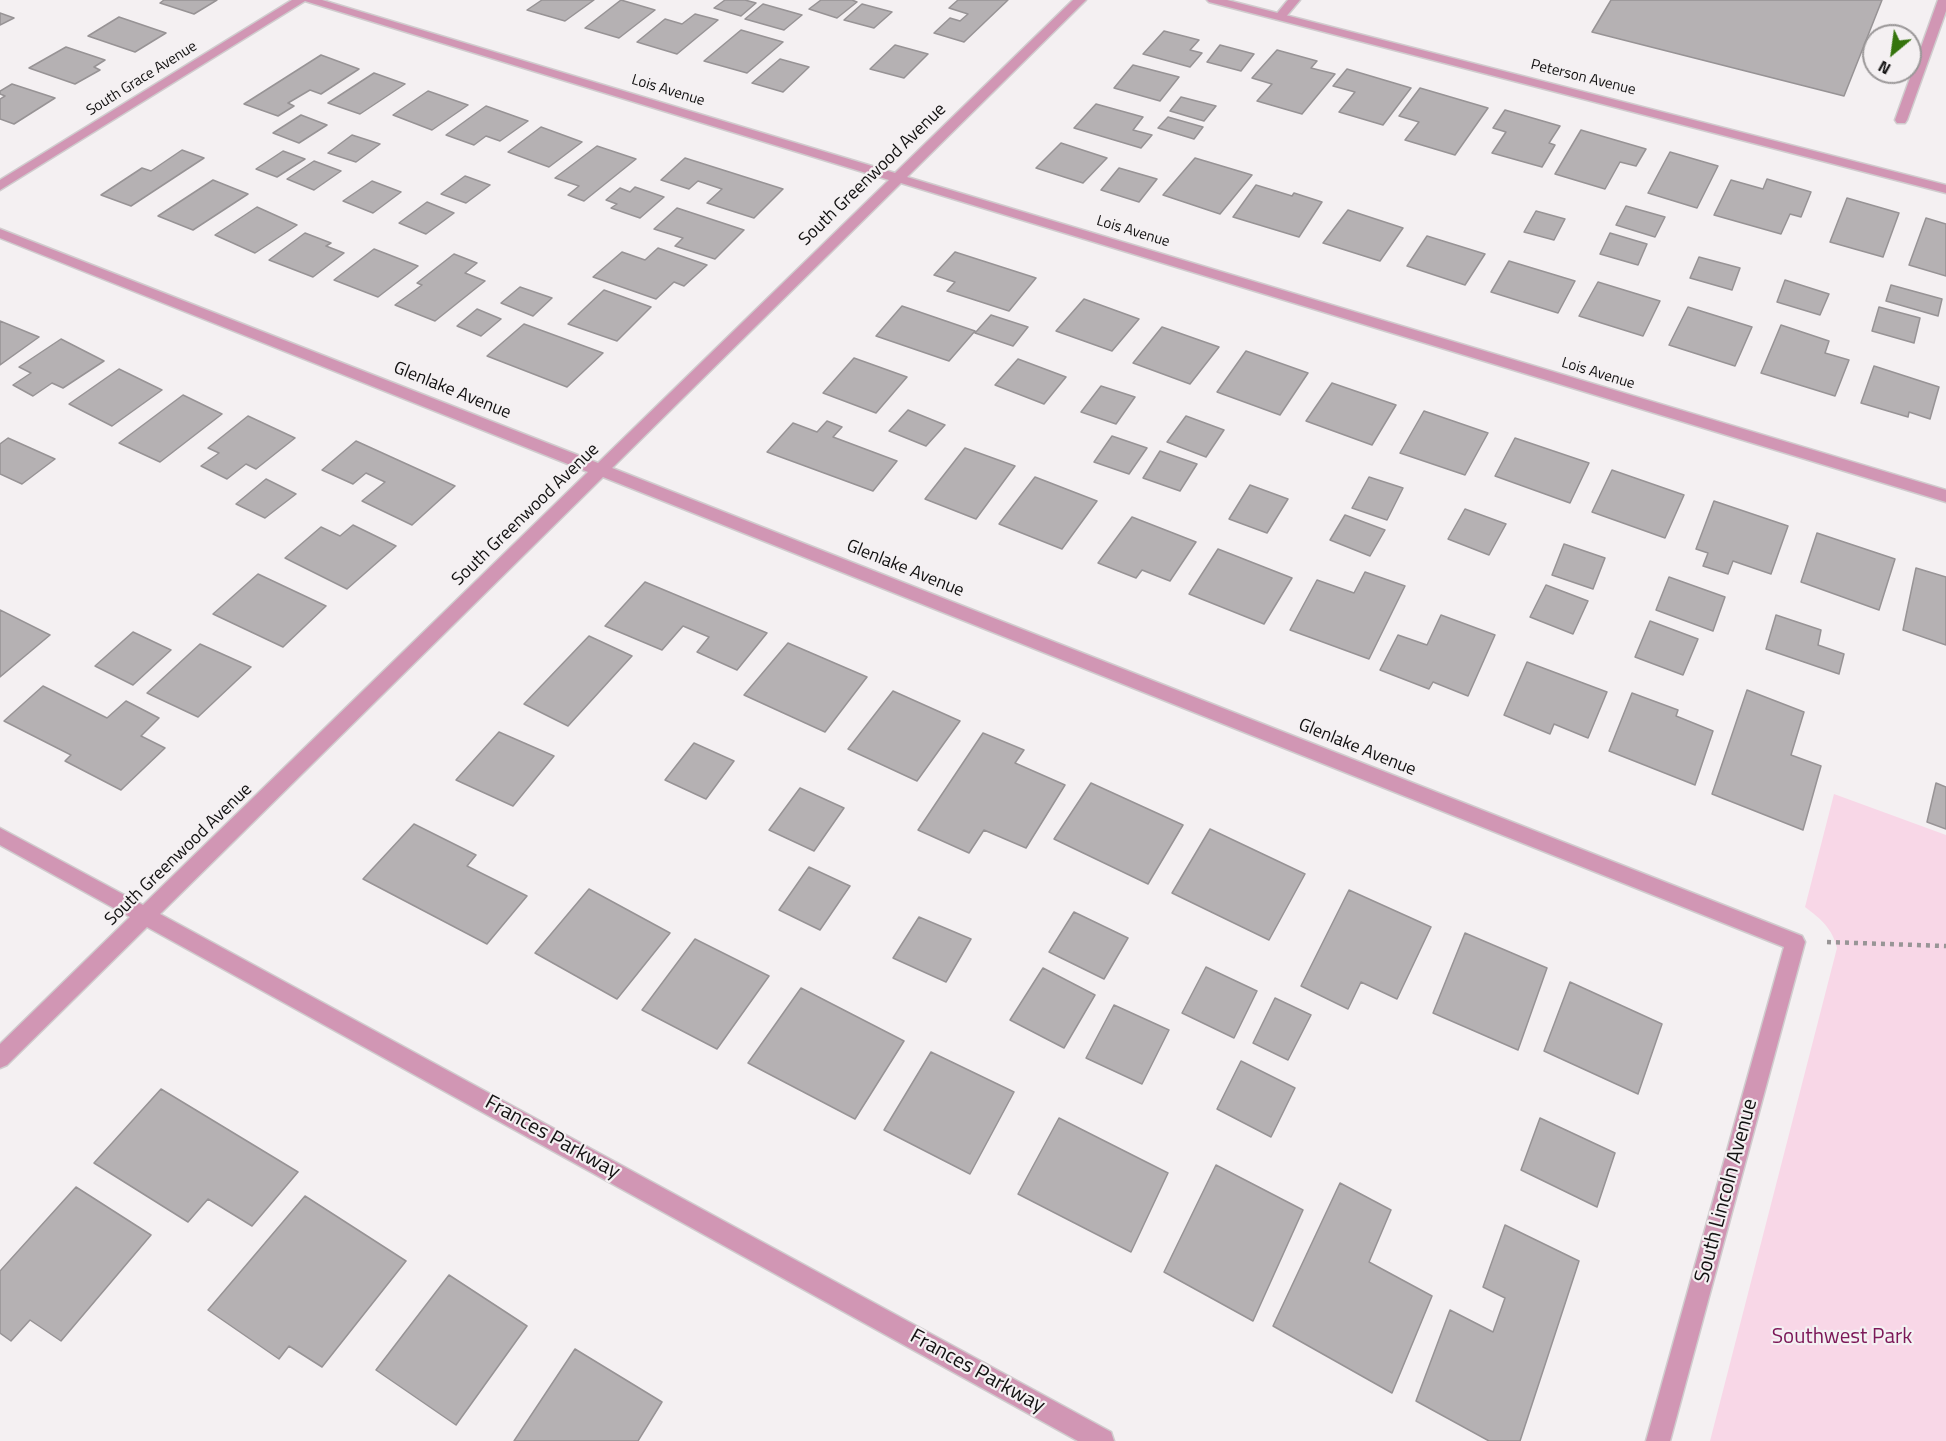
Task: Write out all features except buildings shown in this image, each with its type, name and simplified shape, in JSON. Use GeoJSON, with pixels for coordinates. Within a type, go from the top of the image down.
{"type":"FeatureCollection","features":[{"type":"Feature","properties":{"kind":"street","name":"South Grace Avenue"},"geometry":{"type":"LineString","coordinates":[[0,186],[300,0]]}},
{"type":"Feature","properties":{"kind":"street","name":"Lois Avenue"},"geometry":{"type":"LineString","coordinates":[[310,0],[1946,496]]}},
{"type":"Feature","properties":{"kind":"street","name":"South Greenwood Avenue"},"geometry":{"type":"LineString","coordinates":[[0,1058],[1080,0]]}},
{"type":"Feature","properties":{"kind":"street","name":"Peterson Avenue"},"geometry":{"type":"LineString","coordinates":[[1213,0],[1946,189]]}},
{"type":"Feature","properties":{"kind":"street"},"geometry":{"type":"LineString","coordinates":[[1280,17],[1294,0]]}},
{"type":"Feature","properties":{"kind":"street"},"geometry":{"type":"LineString","coordinates":[[1901,120],[1944,0]]}},
{"type":"Feature","properties":{"kind":"street","name":"Glenlake Avenue"},"geometry":{"type":"LineString","coordinates":[[0,233],[1795,942]]}},
{"type":"Feature","properties":{"kind":"street","name":"Frances Parkway"},"geometry":{"type":"LineString","coordinates":[[0,836],[1102,1441]]}},
{"type":"Feature","properties":{"kind":"street","name":"South Lincoln Avenue"},"geometry":{"type":"LineString","coordinates":[[1658,1441],[1795,942]]}},
{"type":"Feature","properties":{"kind":"path"},"geometry":{"type":"LineString","coordinates":[[1795,942],[1946,946]]}},
{"type":"Feature","properties":{"kind":"green space","name":"Southwest Park"},"geometry":{"type":"Polygon","coordinates":[[[1834,794],[1946,835],[1946,1441],[1710,1441],[1837,948],[1825,924],[1805,907],[1834,794]]]}}]}
